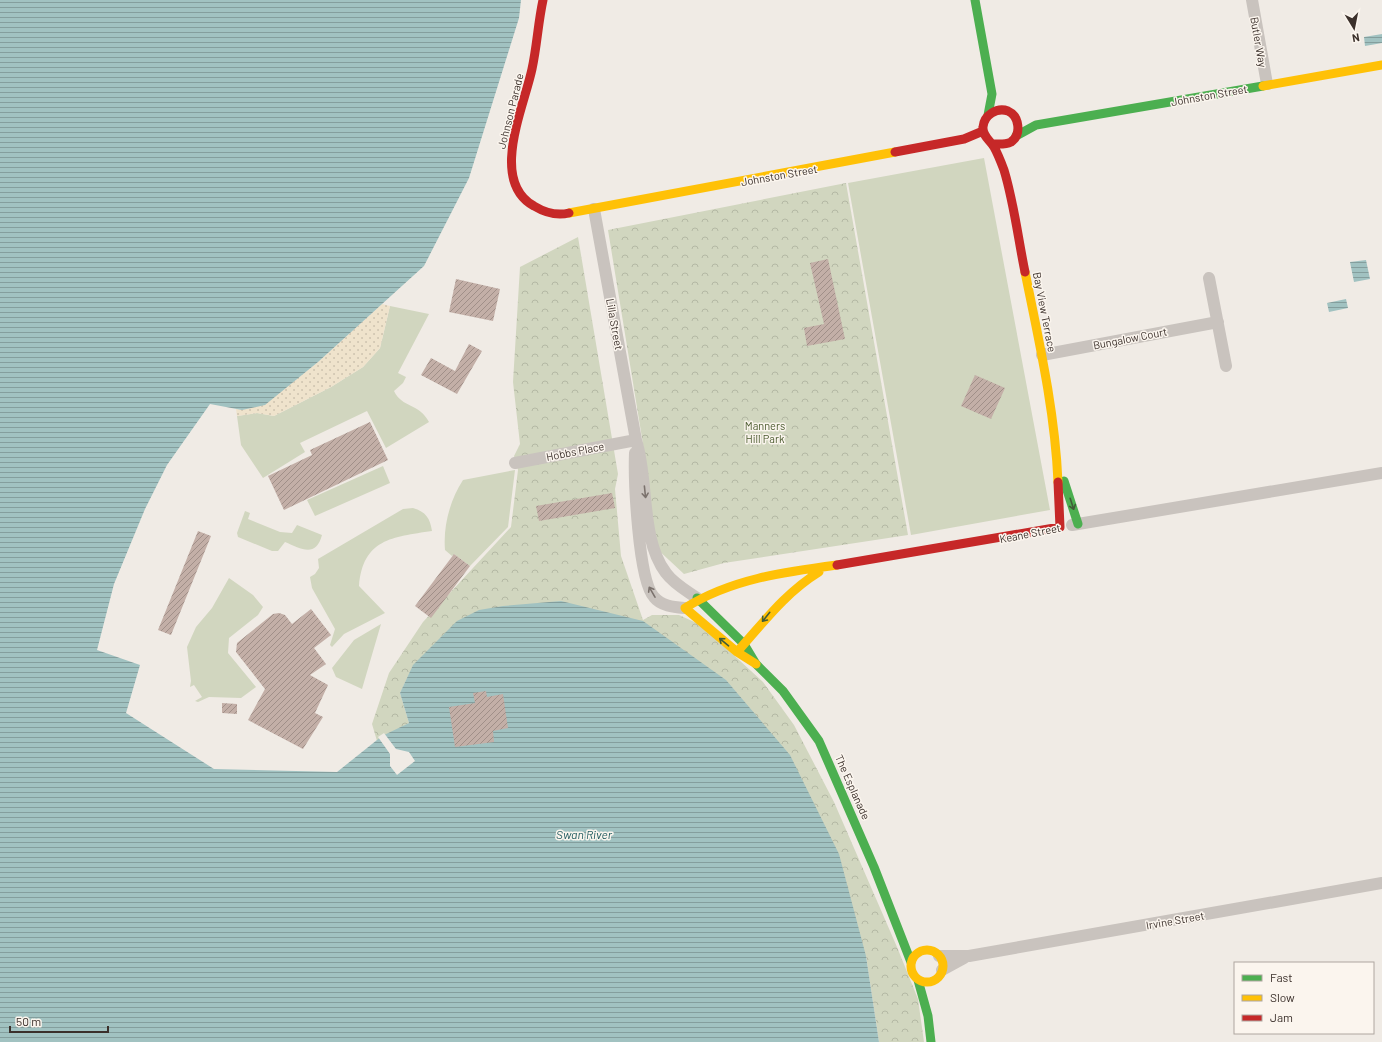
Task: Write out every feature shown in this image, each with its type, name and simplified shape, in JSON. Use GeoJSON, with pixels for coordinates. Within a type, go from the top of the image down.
{"type":"FeatureCollection","features":[{"type":"Feature","properties":{"kind":"street","name":"Johnson Parade"},"geometry":{"type":"LineString","coordinates":[[543,0],[532,70],[515,136],[511,160],[514,184],[524,199],[538,209],[550,213],[566,214],[594,209]]}},
{"type":"Feature","properties":{"kind":"street"},"geometry":{"type":"LineString","coordinates":[[975,0],[992,94],[988,114],[985,120],[988,139],[1003,146],[1009,144],[1016,136],[1018,131],[1017,122],[1013,115],[1006,111],[992,94]]}},
{"type":"Feature","properties":{"kind":"street","name":"Butler Way"},"geometry":{"type":"LineString","coordinates":[[1252,0],[1267,84]]}},
{"type":"Feature","properties":{"kind":"street","name":"Johnston Street"},"geometry":{"type":"LineString","coordinates":[[1016,136],[1036,125],[1382,65]]}},
{"type":"Feature","properties":{"kind":"street"},"geometry":{"type":"LineString","coordinates":[[988,114],[998,110],[1006,111]]}},
{"type":"Feature","properties":{"kind":"street","name":"Johnston Street"},"geometry":{"type":"LineString","coordinates":[[1017,122],[1036,125]]}},
{"type":"Feature","properties":{"kind":"street","name":"Johnston Street"},"geometry":{"type":"LineString","coordinates":[[594,209],[964,139],[988,139]]}},
{"type":"Feature","properties":{"kind":"street","name":"Bay View Terrace"},"geometry":{"type":"LineString","coordinates":[[988,139],[1004,171],[1042,355],[1057,458],[1060,527]]}},
{"type":"Feature","properties":{"kind":"street","name":"Bay View Terrace"},"geometry":{"type":"LineString","coordinates":[[1004,171],[1009,144]]}},
{"type":"Feature","properties":{"kind":"street","name":"Lilla Street"},"geometry":{"type":"LineString","coordinates":[[594,209],[636,440],[643,467],[652,548],[667,574],[674,582],[697,598]]}},
{"type":"Feature","properties":{"kind":"street"},"geometry":{"type":"LineString","coordinates":[[1209,278],[1226,366]]}},
{"type":"Feature","properties":{"kind":"street","name":"Bungalow Court"},"geometry":{"type":"LineString","coordinates":[[1042,355],[1218,322]]}},
{"type":"Feature","properties":{"kind":"street","name":"Lilla Street"},"geometry":{"type":"LineString","coordinates":[[636,440],[634,476],[641,552],[648,585],[653,597],[660,602],[685,608]]}},
{"type":"Feature","properties":{"kind":"street","name":"Hobbs Place"},"geometry":{"type":"LineString","coordinates":[[515,463],[636,440]]}},
{"type":"Feature","properties":{"kind":"street","name":"Bay View Terrace"},"geometry":{"type":"LineString","coordinates":[[1057,458],[1078,524]]}},
{"type":"Feature","properties":{"kind":"street","name":"Keane Street"},"geometry":{"type":"LineString","coordinates":[[685,608],[697,598],[743,581],[827,566],[1001,539],[1060,527],[1382,473]]}},
{"type":"Feature","properties":{"kind":"street"},"geometry":{"type":"LineString","coordinates":[[737,652],[778,603],[795,586],[827,566]]}},
{"type":"Feature","properties":{"kind":"street","name":"The Esplanade"},"geometry":{"type":"LineString","coordinates":[[697,598],[744,644],[756,664]]}},
{"type":"Feature","properties":{"kind":"street","name":"The Esplanade"},"geometry":{"type":"LineString","coordinates":[[685,608],[737,652],[756,664],[783,691],[819,741],[874,867],[900,937],[912,962]]}},
{"type":"Feature","properties":{"kind":"street","name":"Irvine Street"},"geometry":{"type":"LineString","coordinates":[[939,956],[969,956],[1382,883]]}},
{"type":"Feature","properties":{"kind":"street"},"geometry":{"type":"LineString","coordinates":[[900,937],[922,951],[931,951],[939,956],[943,965],[937,978],[928,982],[918,980]]}},
{"type":"Feature","properties":{"kind":"street"},"geometry":{"type":"LineString","coordinates":[[922,951],[914,957],[912,962],[912,972],[918,980],[928,1016],[931,1042]]}},
{"type":"Feature","properties":{"kind":"street","name":"Irvine Street"},"geometry":{"type":"LineString","coordinates":[[942,970],[969,956]]}},
{"type":"Feature","properties":{"kind":"street"},"geometry":{"type":"LineString","coordinates":[[928,982],[928,1016]]}},
{"type":"Feature","properties":{"kind":"green space"},"geometry":{"type":"Polygon","coordinates":[[[984,158],[1050,510],[911,535],[848,183],[984,158]]]}},
{"type":"Feature","properties":{"kind":"green space","name":"Manners Hill Park"},"geometry":{"type":"Polygon","coordinates":[[[846,183],[908,535],[724,563],[684,574],[655,547],[643,444],[608,230],[846,183]]]}},
{"type":"Feature","properties":{"kind":"green space"},"geometry":{"type":"Polygon","coordinates":[[[578,237],[618,474],[615,489],[621,556],[643,620],[652,615],[679,615],[701,625],[763,682],[794,725],[834,802],[897,947],[918,999],[924,1042],[879,1042],[866,956],[423,657],[413,666],[400,693],[409,723],[377,741],[372,724],[389,673],[423,622],[511,527],[518,470],[514,456],[520,444],[513,382],[520,267],[578,237]]]}},
{"type":"Feature","properties":{"kind":"green space"},"geometry":{"type":"Polygon","coordinates":[[[390,306],[429,314],[398,373],[406,377],[403,383],[394,391],[401,400],[416,408],[429,422],[386,448],[367,411],[300,443],[305,452],[263,478],[241,445],[237,416],[257,413],[274,416],[331,387],[363,367],[380,348],[390,306]]]}},
{"type":"Feature","properties":{"kind":"green space"},"geometry":{"type":"Polygon","coordinates":[[[383,466],[390,483],[315,516],[307,500],[383,466]]]}},
{"type":"Feature","properties":{"kind":"green space"},"geometry":{"type":"Polygon","coordinates":[[[515,470],[508,527],[470,566],[454,554],[452,556],[445,550],[446,523],[454,496],[463,480],[515,470]]]}},
{"type":"Feature","properties":{"kind":"green space"},"geometry":{"type":"Polygon","coordinates":[[[413,508],[421,511],[427,516],[432,531],[404,536],[382,543],[366,558],[362,570],[359,586],[385,613],[344,634],[332,647],[330,645],[335,629],[312,588],[310,577],[315,574],[319,568],[318,559],[403,509],[413,508]]]}},
{"type":"Feature","properties":{"kind":"green space"},"geometry":{"type":"Polygon","coordinates":[[[245,511],[250,513],[248,519],[280,532],[292,533],[297,525],[322,535],[316,547],[312,549],[302,549],[285,542],[278,551],[272,551],[238,537],[237,533],[245,511]]]}},
{"type":"Feature","properties":{"kind":"green space"},"geometry":{"type":"Polygon","coordinates":[[[229,578],[253,595],[263,607],[258,615],[229,638],[228,653],[256,687],[241,698],[209,697],[198,702],[195,701],[202,697],[194,685],[190,687],[191,681],[187,647],[196,627],[212,608],[229,578]]]}},
{"type":"Feature","properties":{"kind":"green space"},"geometry":{"type":"Polygon","coordinates":[[[381,624],[362,689],[336,677],[332,668],[354,640],[381,624]]]}},
{"type":"Feature","properties":{"kind":"sand"},"geometry":{"type":"Polygon","coordinates":[[[382,304],[390,306],[380,348],[363,367],[331,387],[274,416],[257,413],[237,416],[236,409],[242,410],[265,404],[318,362],[382,304]]]}},
{"type":"Feature","properties":{"kind":"water","name":"Swan River"},"geometry":{"type":"Polygon","coordinates":[[[0,0],[521,0],[519,18],[469,178],[424,266],[318,362],[265,405],[242,410],[210,404],[167,465],[145,509],[114,584],[97,650],[140,665],[126,713],[214,769],[337,772],[382,736],[409,723],[400,693],[413,665],[457,621],[479,610],[503,606],[561,601],[643,621],[726,680],[790,755],[839,854],[866,956],[879,1042],[0,1042],[0,0]]]}},
{"type":"Feature","properties":{"kind":"water"},"geometry":{"type":"Polygon","coordinates":[[[1382,34],[1382,43],[1365,46],[1364,37],[1382,34]]]}},
{"type":"Feature","properties":{"kind":"water"},"geometry":{"type":"Polygon","coordinates":[[[1366,260],[1370,279],[1354,282],[1350,262],[1366,260]]]}},
{"type":"Feature","properties":{"kind":"water"},"geometry":{"type":"Polygon","coordinates":[[[1346,299],[1348,308],[1329,312],[1327,303],[1346,299]]]}},
{"type":"Feature","properties":{"kind":"pier"},"geometry":{"type":"Polygon","coordinates":[[[384,733],[396,749],[409,752],[415,761],[397,775],[390,766],[390,754],[378,737],[384,733]]]}},
{"type":"Feature","properties":{"kind":"building"},"geometry":{"type":"Polygon","coordinates":[[[828,259],[845,339],[807,346],[804,328],[824,324],[810,263],[828,259]]]}},
{"type":"Feature","properties":{"kind":"building"},"geometry":{"type":"Polygon","coordinates":[[[456,279],[500,289],[493,321],[449,312],[456,279]]]}},
{"type":"Feature","properties":{"kind":"building"},"geometry":{"type":"Polygon","coordinates":[[[469,344],[482,351],[457,394],[421,375],[431,358],[455,371],[469,344]]]}},
{"type":"Feature","properties":{"kind":"building"},"geometry":{"type":"Polygon","coordinates":[[[975,375],[1005,388],[991,419],[961,406],[975,375]]]}},
{"type":"Feature","properties":{"kind":"building"},"geometry":{"type":"Polygon","coordinates":[[[370,422],[388,460],[284,510],[268,476],[312,455],[310,450],[370,422]]]}},
{"type":"Feature","properties":{"kind":"building"},"geometry":{"type":"Polygon","coordinates":[[[612,493],[615,508],[539,521],[536,506],[612,493]]]}},
{"type":"Feature","properties":{"kind":"building"},"geometry":{"type":"Polygon","coordinates":[[[198,531],[211,536],[171,635],[158,630],[198,531]]]}},
{"type":"Feature","properties":{"kind":"building"},"geometry":{"type":"Polygon","coordinates":[[[454,554],[470,566],[431,618],[415,606],[454,554]]]}},
{"type":"Feature","properties":{"kind":"building"},"geometry":{"type":"Polygon","coordinates":[[[311,609],[331,635],[314,648],[326,664],[310,675],[328,685],[315,713],[323,717],[303,749],[248,720],[265,689],[236,652],[237,643],[273,614],[279,613],[285,615],[292,624],[311,609]]]}},
{"type":"Feature","properties":{"kind":"building"},"geometry":{"type":"Polygon","coordinates":[[[486,691],[487,697],[503,694],[508,728],[493,731],[494,742],[455,747],[449,707],[475,703],[473,693],[486,691]]]}},
{"type":"Feature","properties":{"kind":"building"},"geometry":{"type":"Polygon","coordinates":[[[222,703],[237,704],[237,714],[222,713],[222,703]]]}},
{"type":"Feature","properties":{"kind":"traffic: fast"},"geometry":{"type":"LineString","coordinates":[[975,0],[992,94],[988,115]]}},
{"type":"Feature","properties":{"kind":"traffic: fast"},"geometry":{"type":"LineString","coordinates":[[1016,136],[1036,125],[1263,86]]}},
{"type":"Feature","properties":{"kind":"traffic: fast"},"geometry":{"type":"LineString","coordinates":[[1064,481],[1078,524]]}},
{"type":"Feature","properties":{"kind":"traffic: fast"},"geometry":{"type":"LineString","coordinates":[[697,598],[744,644],[756,664],[783,691],[819,741],[874,867],[911,962]]}},
{"type":"Feature","properties":{"kind":"traffic: fast"},"geometry":{"type":"LineString","coordinates":[[918,980],[928,1016],[931,1042]]}},
{"type":"Feature","properties":{"kind":"traffic: slow"},"geometry":{"type":"LineString","coordinates":[[1263,86],[1382,65]]}},
{"type":"Feature","properties":{"kind":"traffic: slow"},"geometry":{"type":"LineString","coordinates":[[569,213],[895,152]]}},
{"type":"Feature","properties":{"kind":"traffic: slow"},"geometry":{"type":"LineString","coordinates":[[1025,272],[1050,403],[1054,429],[1058,482]]}},
{"type":"Feature","properties":{"kind":"traffic: slow"},"geometry":{"type":"LineString","coordinates":[[756,664],[737,652],[685,608],[703,598],[739,583],[778,574],[837,565]]}},
{"type":"Feature","properties":{"kind":"traffic: slow"},"geometry":{"type":"LineString","coordinates":[[737,652],[765,619],[785,599],[819,572]]}},
{"type":"Feature","properties":{"kind":"traffic: slow"},"geometry":{"type":"LineString","coordinates":[[927,950],[933,951],[940,957],[943,966],[942,972],[936,979],[927,982],[921,981],[914,975],[911,966],[912,960],[918,953],[927,950]]}},
{"type":"Feature","properties":{"kind":"traffic: jam"},"geometry":{"type":"LineString","coordinates":[[543,0],[532,69],[517,122],[511,162],[514,179],[521,194],[534,206],[551,213],[569,213]]}},
{"type":"Feature","properties":{"kind":"traffic: jam"},"geometry":{"type":"LineString","coordinates":[[993,144],[1009,143],[1014,139],[1017,134],[1018,125],[1012,113],[1004,110],[992,113],[986,119],[983,130],[992,144],[1004,170],[1025,272]]}},
{"type":"Feature","properties":{"kind":"traffic: jam"},"geometry":{"type":"LineString","coordinates":[[895,152],[964,139],[983,131]]}},
{"type":"Feature","properties":{"kind":"traffic: jam"},"geometry":{"type":"LineString","coordinates":[[837,565],[1060,527],[1058,482]]}}]}
